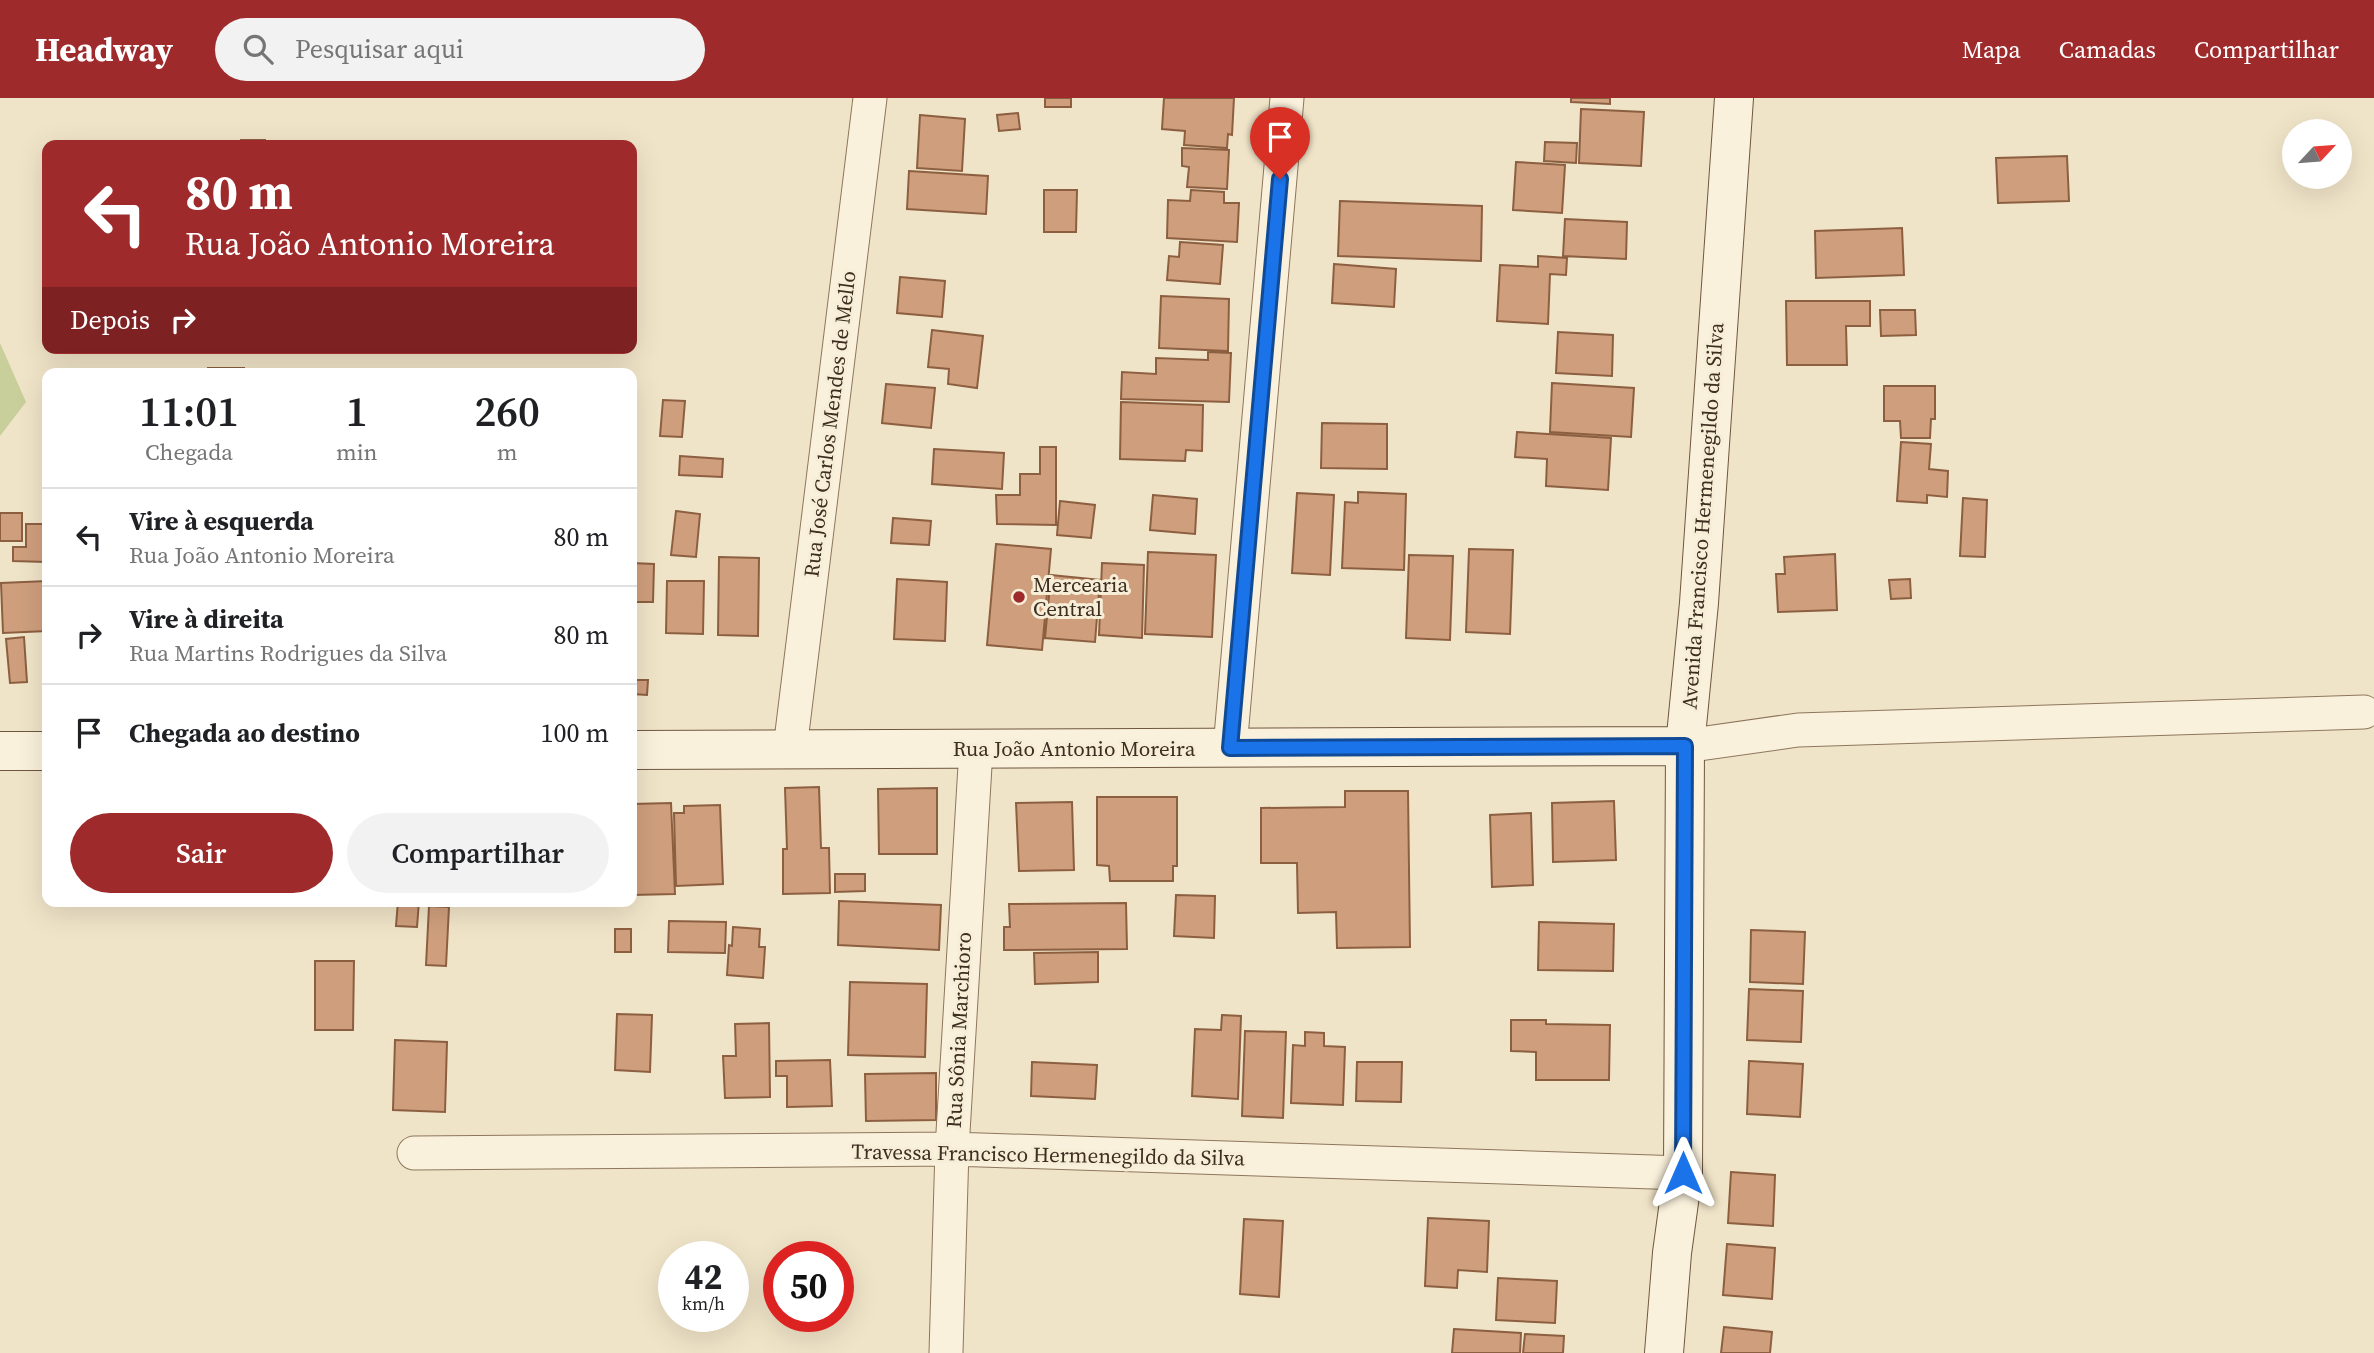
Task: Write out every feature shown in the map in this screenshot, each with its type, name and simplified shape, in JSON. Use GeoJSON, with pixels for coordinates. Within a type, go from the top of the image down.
{"type":"FeatureCollection","features":[{"type":"Feature","properties":{"kind":"main road","name":"Avenida Francisco Hermenegildo da Silva"},"geometry":{"type":"LineString","coordinates":[[1664,1353],[1672,1253],[1683,1173],[1685,746],[1699,603],[1734,98]]}},
{"type":"Feature","properties":{"kind":"main road","name":"Rua João Antonio Moreira"},"geometry":{"type":"LineString","coordinates":[[637,750],[1685,746]]}},
{"type":"Feature","properties":{"kind":"main road"},"geometry":{"type":"LineString","coordinates":[[0,751],[42,751]]}},
{"type":"Feature","properties":{"kind":"street","name":"Rua José Carlos Mendes de Mello"},"geometry":{"type":"LineString","coordinates":[[790,749],[870,98]]}},
{"type":"Feature","properties":{"kind":"street"},"geometry":{"type":"LineString","coordinates":[[1230,748],[1287,98]]}},
{"type":"Feature","properties":{"kind":"street"},"geometry":{"type":"LineString","coordinates":[[1685,746],[1798,730],[2364,712]]}},
{"type":"Feature","properties":{"kind":"street","name":"Rua Sônia Marchioro"},"geometry":{"type":"LineString","coordinates":[[946,1353],[952,1149],[976,749]]}},
{"type":"Feature","properties":{"kind":"street","name":"Travessa Francisco Hermenegildo da Silva"},"geometry":{"type":"LineString","coordinates":[[414,1153],[952,1149],[1683,1173]]}},
{"type":"Feature","properties":{"kind":"green space"},"geometry":{"type":"Polygon","coordinates":[[[0,343],[26,402],[0,436],[0,343]]]}},
{"type":"Feature","properties":{"kind":"building"},"geometry":{"type":"Polygon","coordinates":[[[1045,98],[1071,98],[1071,107],[1045,107],[1045,98]]]}},
{"type":"Feature","properties":{"kind":"building"},"geometry":{"type":"Polygon","coordinates":[[[1164,98],[1234,98],[1232,135],[1228,134],[1227,148],[1184,145],[1185,131],[1162,129],[1164,98]]]}},
{"type":"Feature","properties":{"kind":"building"},"geometry":{"type":"Polygon","coordinates":[[[1571,98],[1610,98],[1610,104],[1571,102],[1571,98]]]}},
{"type":"Feature","properties":{"kind":"building"},"geometry":{"type":"Polygon","coordinates":[[[1581,109],[1644,112],[1641,166],[1579,163],[1581,109]]]}},
{"type":"Feature","properties":{"kind":"building"},"geometry":{"type":"Polygon","coordinates":[[[1018,113],[1020,129],[999,131],[997,115],[1018,113]]]}},
{"type":"Feature","properties":{"kind":"building"},"geometry":{"type":"Polygon","coordinates":[[[920,115],[965,119],[962,171],[917,168],[920,115]]]}},
{"type":"Feature","properties":{"kind":"building"},"geometry":{"type":"Polygon","coordinates":[[[1545,142],[1577,143],[1576,163],[1544,161],[1545,142]]]}},
{"type":"Feature","properties":{"kind":"building"},"geometry":{"type":"Polygon","coordinates":[[[1182,148],[1229,150],[1227,189],[1187,187],[1189,167],[1182,166],[1182,148]]]}},
{"type":"Feature","properties":{"kind":"building"},"geometry":{"type":"Polygon","coordinates":[[[2067,156],[2069,201],[1998,203],[1996,158],[2067,156]]]}},
{"type":"Feature","properties":{"kind":"building"},"geometry":{"type":"Polygon","coordinates":[[[1516,162],[1565,165],[1562,213],[1513,210],[1516,162]]]}},
{"type":"Feature","properties":{"kind":"building"},"geometry":{"type":"Polygon","coordinates":[[[909,171],[988,176],[986,214],[907,209],[909,171]]]}},
{"type":"Feature","properties":{"kind":"building"},"geometry":{"type":"Polygon","coordinates":[[[1044,190],[1077,190],[1076,232],[1044,232],[1044,190]]]}},
{"type":"Feature","properties":{"kind":"building"},"geometry":{"type":"Polygon","coordinates":[[[1191,190],[1224,192],[1224,203],[1239,203],[1237,242],[1167,238],[1168,200],[1190,201],[1191,190]]]}},
{"type":"Feature","properties":{"kind":"building"},"geometry":{"type":"Polygon","coordinates":[[[1340,201],[1482,206],[1481,261],[1338,256],[1340,201]]]}},
{"type":"Feature","properties":{"kind":"building"},"geometry":{"type":"Polygon","coordinates":[[[1565,219],[1627,222],[1626,259],[1563,256],[1565,219]]]}},
{"type":"Feature","properties":{"kind":"building"},"geometry":{"type":"Polygon","coordinates":[[[1902,228],[1904,275],[1816,278],[1815,231],[1902,228]]]}},
{"type":"Feature","properties":{"kind":"building"},"geometry":{"type":"Polygon","coordinates":[[[1180,242],[1223,245],[1220,284],[1167,280],[1169,256],[1179,257],[1180,242]]]}},
{"type":"Feature","properties":{"kind":"building"},"geometry":{"type":"Polygon","coordinates":[[[1538,256],[1567,258],[1566,275],[1550,274],[1548,324],[1497,321],[1500,265],[1538,267],[1538,256]]]}},
{"type":"Feature","properties":{"kind":"building"},"geometry":{"type":"Polygon","coordinates":[[[1334,264],[1396,269],[1394,307],[1332,303],[1334,264]]]}},
{"type":"Feature","properties":{"kind":"building"},"geometry":{"type":"Polygon","coordinates":[[[900,277],[945,281],[942,317],[897,313],[900,277]]]}},
{"type":"Feature","properties":{"kind":"building"},"geometry":{"type":"Polygon","coordinates":[[[1161,296],[1229,299],[1228,351],[1159,348],[1161,296]]]}},
{"type":"Feature","properties":{"kind":"building"},"geometry":{"type":"Polygon","coordinates":[[[1786,301],[1870,301],[1870,326],[1846,326],[1847,365],[1787,365],[1786,301]]]}},
{"type":"Feature","properties":{"kind":"building"},"geometry":{"type":"Polygon","coordinates":[[[1880,310],[1915,310],[1916,335],[1881,336],[1880,310]]]}},
{"type":"Feature","properties":{"kind":"building"},"geometry":{"type":"Polygon","coordinates":[[[932,330],[983,336],[977,388],[948,384],[949,369],[928,367],[932,330]]]}},
{"type":"Feature","properties":{"kind":"building"},"geometry":{"type":"Polygon","coordinates":[[[1558,332],[1613,335],[1612,376],[1556,373],[1558,332]]]}},
{"type":"Feature","properties":{"kind":"building"},"geometry":{"type":"Polygon","coordinates":[[[1208,352],[1231,353],[1229,402],[1121,399],[1122,372],[1156,374],[1156,358],[1208,360],[1208,352]]]}},
{"type":"Feature","properties":{"kind":"building"},"geometry":{"type":"Polygon","coordinates":[[[1552,383],[1634,388],[1631,437],[1550,432],[1552,383]]]}},
{"type":"Feature","properties":{"kind":"building"},"geometry":{"type":"Polygon","coordinates":[[[886,384],[935,388],[931,428],[882,423],[886,384]]]}},
{"type":"Feature","properties":{"kind":"building"},"geometry":{"type":"Polygon","coordinates":[[[1884,386],[1935,386],[1935,419],[1931,419],[1930,438],[1901,438],[1900,421],[1884,421],[1884,386]]]}},
{"type":"Feature","properties":{"kind":"building"},"geometry":{"type":"Polygon","coordinates":[[[663,400],[685,401],[682,437],[660,436],[663,400]]]}},
{"type":"Feature","properties":{"kind":"building"},"geometry":{"type":"Polygon","coordinates":[[[1121,402],[1203,405],[1202,451],[1186,450],[1185,461],[1120,459],[1121,402]]]}},
{"type":"Feature","properties":{"kind":"building"},"geometry":{"type":"Polygon","coordinates":[[[1322,423],[1387,424],[1387,469],[1321,468],[1322,423]]]}},
{"type":"Feature","properties":{"kind":"building"},"geometry":{"type":"Polygon","coordinates":[[[1517,432],[1611,438],[1608,490],[1546,486],[1547,459],[1515,457],[1517,432]]]}},
{"type":"Feature","properties":{"kind":"building"},"geometry":{"type":"Polygon","coordinates":[[[1901,442],[1931,444],[1929,469],[1948,471],[1947,497],[1927,495],[1927,503],[1897,501],[1901,442]]]}},
{"type":"Feature","properties":{"kind":"building"},"geometry":{"type":"Polygon","coordinates":[[[1040,447],[1056,447],[1056,525],[997,524],[996,495],[1020,495],[1020,474],[1040,474],[1040,447]]]}},
{"type":"Feature","properties":{"kind":"building"},"geometry":{"type":"Polygon","coordinates":[[[934,449],[1004,453],[1002,489],[932,484],[934,449]]]}},
{"type":"Feature","properties":{"kind":"building"},"geometry":{"type":"Polygon","coordinates":[[[680,456],[723,459],[722,477],[679,475],[680,456]]]}},
{"type":"Feature","properties":{"kind":"building"},"geometry":{"type":"Polygon","coordinates":[[[1358,492],[1406,494],[1404,570],[1342,568],[1345,502],[1358,503],[1358,492]]]}},
{"type":"Feature","properties":{"kind":"building"},"geometry":{"type":"Polygon","coordinates":[[[1297,493],[1334,495],[1330,575],[1292,573],[1297,493]]]}},
{"type":"Feature","properties":{"kind":"building"},"geometry":{"type":"Polygon","coordinates":[[[1153,495],[1197,499],[1195,534],[1150,530],[1153,495]]]}},
{"type":"Feature","properties":{"kind":"building"},"geometry":{"type":"Polygon","coordinates":[[[1963,498],[1987,500],[1985,557],[1960,556],[1963,498]]]}},
{"type":"Feature","properties":{"kind":"building"},"geometry":{"type":"Polygon","coordinates":[[[1060,501],[1095,505],[1091,538],[1057,535],[1060,501]]]}},
{"type":"Feature","properties":{"kind":"building"},"geometry":{"type":"Polygon","coordinates":[[[676,511],[700,514],[696,557],[671,555],[676,511]]]}},
{"type":"Feature","properties":{"kind":"building"},"geometry":{"type":"Polygon","coordinates":[[[0,513],[22,513],[22,541],[0,541],[0,513]]]}},
{"type":"Feature","properties":{"kind":"building"},"geometry":{"type":"Polygon","coordinates":[[[893,518],[931,521],[929,545],[891,543],[893,518]]]}},
{"type":"Feature","properties":{"kind":"building"},"geometry":{"type":"Polygon","coordinates":[[[26,524],[42,524],[42,562],[13,561],[13,547],[26,547],[26,524]]]}},
{"type":"Feature","properties":{"kind":"building","name":"Mercearia Central"},"geometry":{"type":"Polygon","coordinates":[[[996,544],[1051,549],[1042,650],[987,645],[996,544]]]}},
{"type":"Feature","properties":{"kind":"building"},"geometry":{"type":"Polygon","coordinates":[[[1469,549],[1513,550],[1510,634],[1466,632],[1469,549]]]}},
{"type":"Feature","properties":{"kind":"building"},"geometry":{"type":"Polygon","coordinates":[[[1148,552],[1216,555],[1212,637],[1145,634],[1148,552]]]}},
{"type":"Feature","properties":{"kind":"building"},"geometry":{"type":"Polygon","coordinates":[[[1835,554],[1837,610],[1778,612],[1776,574],[1785,574],[1784,557],[1835,554]]]}},
{"type":"Feature","properties":{"kind":"building"},"geometry":{"type":"Polygon","coordinates":[[[1409,555],[1453,556],[1450,640],[1406,638],[1409,555]]]}},
{"type":"Feature","properties":{"kind":"building"},"geometry":{"type":"Polygon","coordinates":[[[719,557],[759,558],[758,636],[718,635],[719,557]]]}},
{"type":"Feature","properties":{"kind":"building"},"geometry":{"type":"Polygon","coordinates":[[[637,563],[654,564],[653,602],[637,602],[637,563]]]}},
{"type":"Feature","properties":{"kind":"building"},"geometry":{"type":"Polygon","coordinates":[[[1102,563],[1144,565],[1142,638],[1099,635],[1102,563]]]}},
{"type":"Feature","properties":{"kind":"building"},"geometry":{"type":"Polygon","coordinates":[[[1051,575],[1100,580],[1095,642],[1045,638],[1051,575]]]}},
{"type":"Feature","properties":{"kind":"building"},"geometry":{"type":"Polygon","coordinates":[[[897,579],[947,582],[945,641],[894,639],[897,579]]]}},
{"type":"Feature","properties":{"kind":"building"},"geometry":{"type":"Polygon","coordinates":[[[1910,579],[1911,598],[1891,599],[1889,580],[1910,579]]]}},
{"type":"Feature","properties":{"kind":"building"},"geometry":{"type":"Polygon","coordinates":[[[42,581],[42,631],[3,633],[1,583],[42,581]]]}},
{"type":"Feature","properties":{"kind":"building"},"geometry":{"type":"Polygon","coordinates":[[[667,581],[704,581],[703,634],[666,633],[667,581]]]}},
{"type":"Feature","properties":{"kind":"building"},"geometry":{"type":"Polygon","coordinates":[[[24,637],[27,682],[10,683],[6,639],[24,637]]]}},
{"type":"Feature","properties":{"kind":"building"},"geometry":{"type":"Polygon","coordinates":[[[637,680],[648,680],[647,695],[637,694],[637,680]]]}},
{"type":"Feature","properties":{"kind":"building"},"geometry":{"type":"Polygon","coordinates":[[[819,787],[821,848],[829,848],[830,893],[783,894],[783,849],[787,849],[785,788],[819,787]]]}},
{"type":"Feature","properties":{"kind":"building"},"geometry":{"type":"Polygon","coordinates":[[[937,788],[937,854],[879,854],[878,789],[937,788]]]}},
{"type":"Feature","properties":{"kind":"building"},"geometry":{"type":"Polygon","coordinates":[[[1345,791],[1408,791],[1410,947],[1337,948],[1336,912],[1298,913],[1297,863],[1261,863],[1261,808],[1345,807],[1345,791]]]}},
{"type":"Feature","properties":{"kind":"building"},"geometry":{"type":"Polygon","coordinates":[[[1097,797],[1177,797],[1177,866],[1173,866],[1173,881],[1110,881],[1109,866],[1097,865],[1097,797]]]}},
{"type":"Feature","properties":{"kind":"building"},"geometry":{"type":"Polygon","coordinates":[[[1614,801],[1616,860],[1553,862],[1552,803],[1614,801]]]}},
{"type":"Feature","properties":{"kind":"building"},"geometry":{"type":"Polygon","coordinates":[[[1072,802],[1074,870],[1019,871],[1016,803],[1072,802]]]}},
{"type":"Feature","properties":{"kind":"building"},"geometry":{"type":"Polygon","coordinates":[[[671,803],[675,894],[637,895],[637,804],[671,803]]]}},
{"type":"Feature","properties":{"kind":"building"},"geometry":{"type":"Polygon","coordinates":[[[720,805],[723,884],[676,886],[674,813],[684,813],[684,806],[720,805]]]}},
{"type":"Feature","properties":{"kind":"building"},"geometry":{"type":"Polygon","coordinates":[[[1531,813],[1533,885],[1492,887],[1490,815],[1531,813]]]}},
{"type":"Feature","properties":{"kind":"building"},"geometry":{"type":"Polygon","coordinates":[[[835,874],[865,874],[865,891],[835,892],[835,874]]]}},
{"type":"Feature","properties":{"kind":"building"},"geometry":{"type":"Polygon","coordinates":[[[1176,895],[1215,896],[1214,938],[1174,936],[1176,895]]]}},
{"type":"Feature","properties":{"kind":"building"},"geometry":{"type":"Polygon","coordinates":[[[839,901],[941,905],[939,950],[838,945],[839,901]]]}},
{"type":"Feature","properties":{"kind":"building"},"geometry":{"type":"Polygon","coordinates":[[[1126,903],[1127,949],[1004,950],[1004,927],[1010,927],[1009,904],[1126,903]]]}},
{"type":"Feature","properties":{"kind":"building"},"geometry":{"type":"Polygon","coordinates":[[[398,907],[419,907],[417,927],[396,926],[398,907]]]}},
{"type":"Feature","properties":{"kind":"building"},"geometry":{"type":"Polygon","coordinates":[[[429,907],[449,907],[446,966],[426,965],[429,907]]]}},
{"type":"Feature","properties":{"kind":"building"},"geometry":{"type":"Polygon","coordinates":[[[669,921],[726,922],[725,953],[668,952],[669,921]]]}},
{"type":"Feature","properties":{"kind":"building"},"geometry":{"type":"Polygon","coordinates":[[[1539,922],[1614,924],[1613,971],[1538,970],[1539,922]]]}},
{"type":"Feature","properties":{"kind":"building"},"geometry":{"type":"Polygon","coordinates":[[[733,927],[760,929],[759,947],[765,947],[763,978],[727,975],[733,927]]]}},
{"type":"Feature","properties":{"kind":"building"},"geometry":{"type":"Polygon","coordinates":[[[615,929],[631,929],[631,952],[615,952],[615,929]]]}},
{"type":"Feature","properties":{"kind":"building"},"geometry":{"type":"Polygon","coordinates":[[[1751,930],[1805,932],[1803,984],[1750,982],[1751,930]]]}},
{"type":"Feature","properties":{"kind":"building"},"geometry":{"type":"Polygon","coordinates":[[[1098,952],[1098,982],[1035,984],[1034,953],[1098,952]]]}},
{"type":"Feature","properties":{"kind":"building"},"geometry":{"type":"Polygon","coordinates":[[[315,961],[354,961],[353,1030],[315,1030],[315,961]]]}},
{"type":"Feature","properties":{"kind":"building"},"geometry":{"type":"Polygon","coordinates":[[[850,982],[927,984],[925,1057],[848,1055],[850,982]]]}},
{"type":"Feature","properties":{"kind":"building"},"geometry":{"type":"Polygon","coordinates":[[[1749,989],[1803,991],[1801,1042],[1747,1040],[1749,989]]]}},
{"type":"Feature","properties":{"kind":"building"},"geometry":{"type":"Polygon","coordinates":[[[617,1014],[652,1015],[650,1072],[615,1070],[617,1014]]]}},
{"type":"Feature","properties":{"kind":"building"},"geometry":{"type":"Polygon","coordinates":[[[1222,1015],[1241,1016],[1238,1099],[1192,1096],[1195,1029],[1221,1030],[1222,1015]]]}},
{"type":"Feature","properties":{"kind":"building"},"geometry":{"type":"Polygon","coordinates":[[[1511,1020],[1546,1020],[1546,1024],[1610,1025],[1609,1080],[1536,1080],[1536,1052],[1511,1051],[1511,1020]]]}},
{"type":"Feature","properties":{"kind":"building"},"geometry":{"type":"Polygon","coordinates":[[[769,1023],[770,1097],[725,1098],[723,1056],[736,1056],[735,1024],[769,1023]]]}},
{"type":"Feature","properties":{"kind":"building"},"geometry":{"type":"Polygon","coordinates":[[[1245,1031],[1286,1032],[1283,1118],[1242,1116],[1245,1031]]]}},
{"type":"Feature","properties":{"kind":"building"},"geometry":{"type":"Polygon","coordinates":[[[1305,1032],[1324,1033],[1324,1046],[1345,1047],[1343,1105],[1291,1103],[1293,1045],[1305,1046],[1305,1032]]]}},
{"type":"Feature","properties":{"kind":"building"},"geometry":{"type":"Polygon","coordinates":[[[395,1040],[447,1042],[445,1112],[393,1110],[395,1040]]]}},
{"type":"Feature","properties":{"kind":"building"},"geometry":{"type":"Polygon","coordinates":[[[830,1060],[832,1106],[787,1107],[787,1076],[776,1076],[776,1061],[830,1060]]]}},
{"type":"Feature","properties":{"kind":"building"},"geometry":{"type":"Polygon","coordinates":[[[1749,1061],[1803,1064],[1800,1117],[1747,1114],[1749,1061]]]}},
{"type":"Feature","properties":{"kind":"building"},"geometry":{"type":"Polygon","coordinates":[[[1032,1062],[1097,1065],[1095,1099],[1031,1096],[1032,1062]]]}},
{"type":"Feature","properties":{"kind":"building"},"geometry":{"type":"Polygon","coordinates":[[[1357,1062],[1402,1062],[1401,1102],[1356,1101],[1357,1062]]]}},
{"type":"Feature","properties":{"kind":"building"},"geometry":{"type":"Polygon","coordinates":[[[936,1073],[936,1120],[866,1121],[865,1074],[936,1073]]]}},
{"type":"Feature","properties":{"kind":"building"},"geometry":{"type":"Polygon","coordinates":[[[1731,1172],[1775,1175],[1773,1226],[1728,1223],[1731,1172]]]}},
{"type":"Feature","properties":{"kind":"building"},"geometry":{"type":"Polygon","coordinates":[[[1428,1218],[1489,1221],[1487,1272],[1458,1270],[1457,1288],[1425,1286],[1428,1218]]]}},
{"type":"Feature","properties":{"kind":"building"},"geometry":{"type":"Polygon","coordinates":[[[1244,1219],[1283,1221],[1279,1297],[1240,1294],[1244,1219]]]}},
{"type":"Feature","properties":{"kind":"building"},"geometry":{"type":"Polygon","coordinates":[[[1727,1244],[1775,1248],[1772,1299],[1723,1295],[1727,1244]]]}},
{"type":"Feature","properties":{"kind":"building"},"geometry":{"type":"Polygon","coordinates":[[[1498,1278],[1557,1281],[1555,1323],[1496,1320],[1498,1278]]]}},
{"type":"Feature","properties":{"kind":"building"},"geometry":{"type":"Polygon","coordinates":[[[1724,1327],[1772,1332],[1770,1353],[1721,1353],[1724,1327]]]}},
{"type":"Feature","properties":{"kind":"building"},"geometry":{"type":"Polygon","coordinates":[[[1454,1329],[1521,1333],[1520,1353],[1452,1353],[1454,1329]]]}},
{"type":"Feature","properties":{"kind":"building"},"geometry":{"type":"Polygon","coordinates":[[[1525,1334],[1564,1336],[1563,1353],[1523,1353],[1525,1334]]]}},
{"type":"Feature","properties":{"kind":"place","name":"Mercearia Central"},"geometry":{"type":"Point","coordinates":[1019,597]}},
{"type":"Feature","properties":{"kind":"route"},"geometry":{"type":"LineString","coordinates":[[1280,179],[1230,748],[1685,746],[1683,1173]]}}]}
